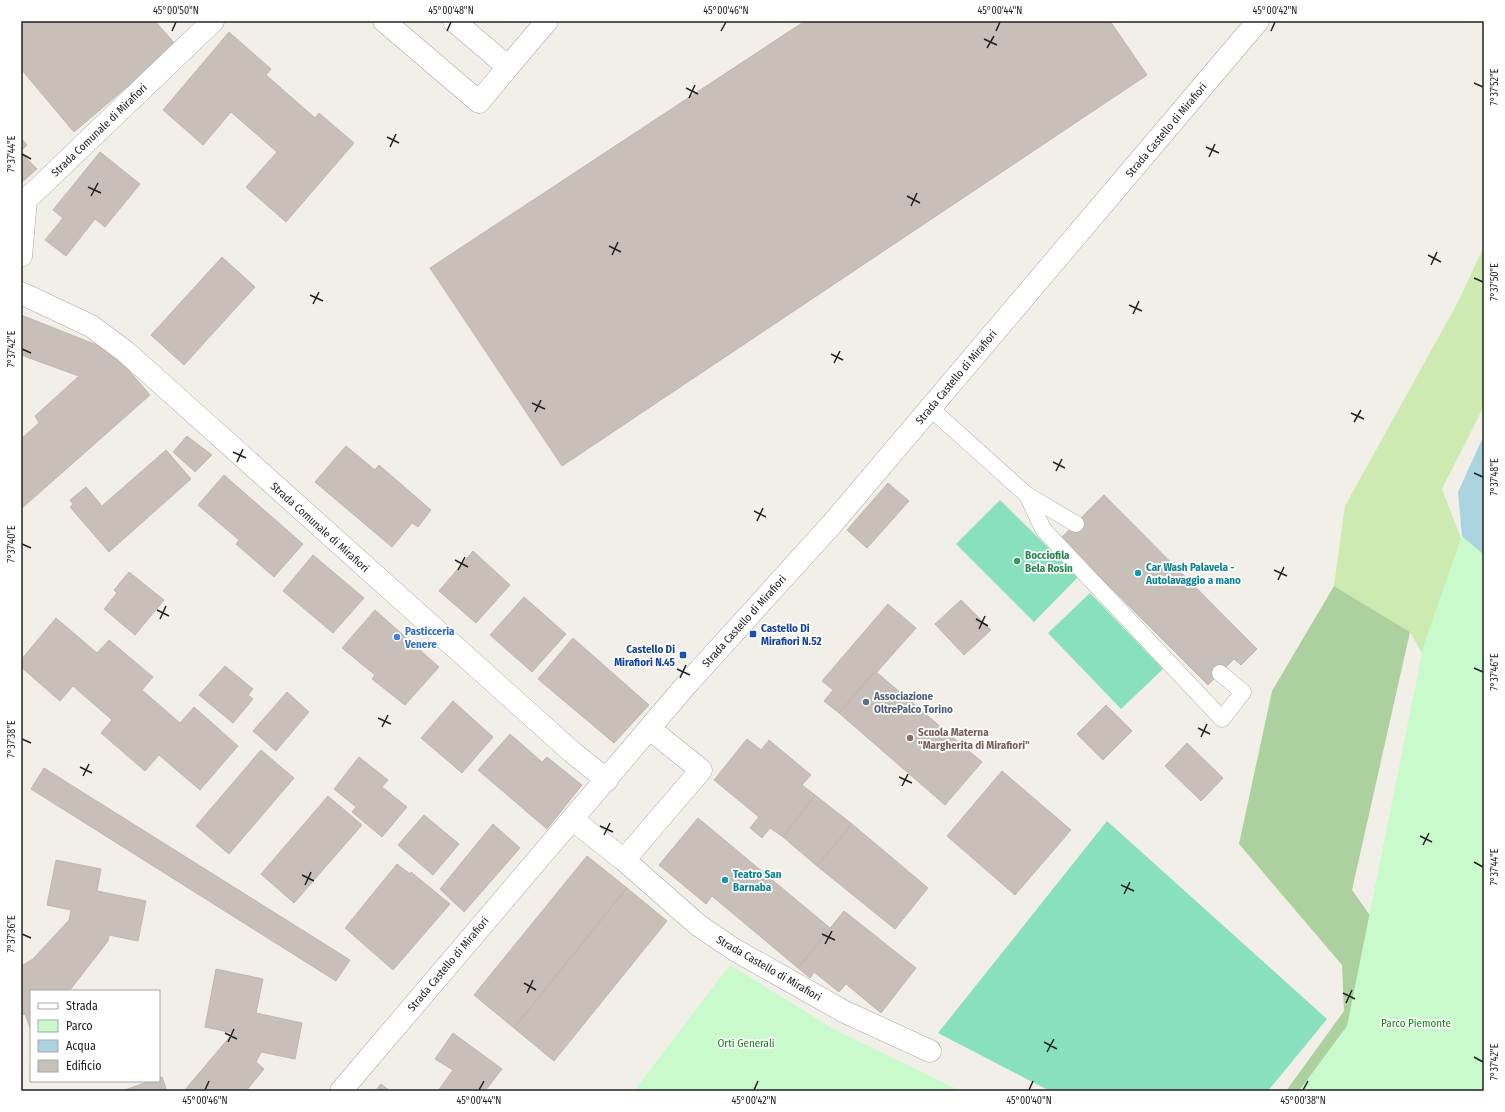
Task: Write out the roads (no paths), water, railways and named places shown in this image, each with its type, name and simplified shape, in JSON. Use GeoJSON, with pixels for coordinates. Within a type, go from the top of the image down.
{"type":"FeatureCollection","features":[{"type":"Feature","properties":{"kind":"street","name":"Strada Comunale di Mirafiori"},"geometry":{"type":"LineString","coordinates":[[21,256],[26,200],[213,21]]}},
{"type":"Feature","properties":{"kind":"street"},"geometry":{"type":"LineString","coordinates":[[384,21],[479,102],[547,21]]}},
{"type":"Feature","properties":{"kind":"street"},"geometry":{"type":"LineString","coordinates":[[454,21],[508,67]]}},
{"type":"Feature","properties":{"kind":"street","name":"Strada Castello di Mirafiori"},"geometry":{"type":"LineString","coordinates":[[341,1091],[572,819],[607,780],[687,684],[832,524],[1258,21]]}},
{"type":"Feature","properties":{"kind":"street","name":"Strada Comunale di Mirafiori"},"geometry":{"type":"LineString","coordinates":[[21,293],[91,326],[126,352],[572,752],[607,780]]}},
{"type":"Feature","properties":{"kind":"street"},"geometry":{"type":"LineString","coordinates":[[624,860],[701,770],[650,729]]}},
{"type":"Feature","properties":{"kind":"street","name":"Strada Castello di Mirafiori"},"geometry":{"type":"LineString","coordinates":[[572,819],[624,860],[698,925],[736,950],[845,1012],[930,1052]]}},
{"type":"Feature","properties":{"kind":"lane"},"geometry":{"type":"LineString","coordinates":[[930,408],[1027,495],[1076,524]]}},
{"type":"Feature","properties":{"kind":"lane"},"geometry":{"type":"LineString","coordinates":[[1027,495],[1043,529],[1222,719],[1243,692],[1220,673]]}},
{"type":"Feature","properties":{"kind":"water"},"geometry":{"type":"Polygon","coordinates":[[[1484,435],[1484,555],[1462,536],[1458,492],[1484,435]]]}},
{"type":"Feature","properties":{"kind":"place","name":"Bocciofila Bela Rosin"},"geometry":{"type":"Point","coordinates":[1017,561]}},
{"type":"Feature","properties":{"kind":"place","name":"Car Wash Palavela - Autolavaggio a mano"},"geometry":{"type":"Point","coordinates":[1138,573]}},
{"type":"Feature","properties":{"kind":"place","name":"Castello Di Mirafiori N.52"},"geometry":{"type":"Point","coordinates":[753,634]}},
{"type":"Feature","properties":{"kind":"place","name":"Pasticceria Venere"},"geometry":{"type":"Point","coordinates":[397,637]}},
{"type":"Feature","properties":{"kind":"place","name":"Castello Di Mirafiori N.45"},"geometry":{"type":"Point","coordinates":[683,655]}},
{"type":"Feature","properties":{"kind":"place","name":"Associazione OltrePalco Torino"},"geometry":{"type":"Point","coordinates":[866,702]}},
{"type":"Feature","properties":{"kind":"place","name":"Scuola Materna \"Margherita di Mirafiori\""},"geometry":{"type":"Point","coordinates":[910,738]}},
{"type":"Feature","properties":{"kind":"place","name":"Teatro San Barnaba"},"geometry":{"type":"Point","coordinates":[725,880]}},
{"type":"Feature","properties":{"kind":"park label","name":"Parco Piemonte"},"geometry":{"type":"Point","coordinates":[1416,1023]}},
{"type":"Feature","properties":{"kind":"park label","name":"Orti Generali"},"geometry":{"type":"Point","coordinates":[746,1043]}}]}
